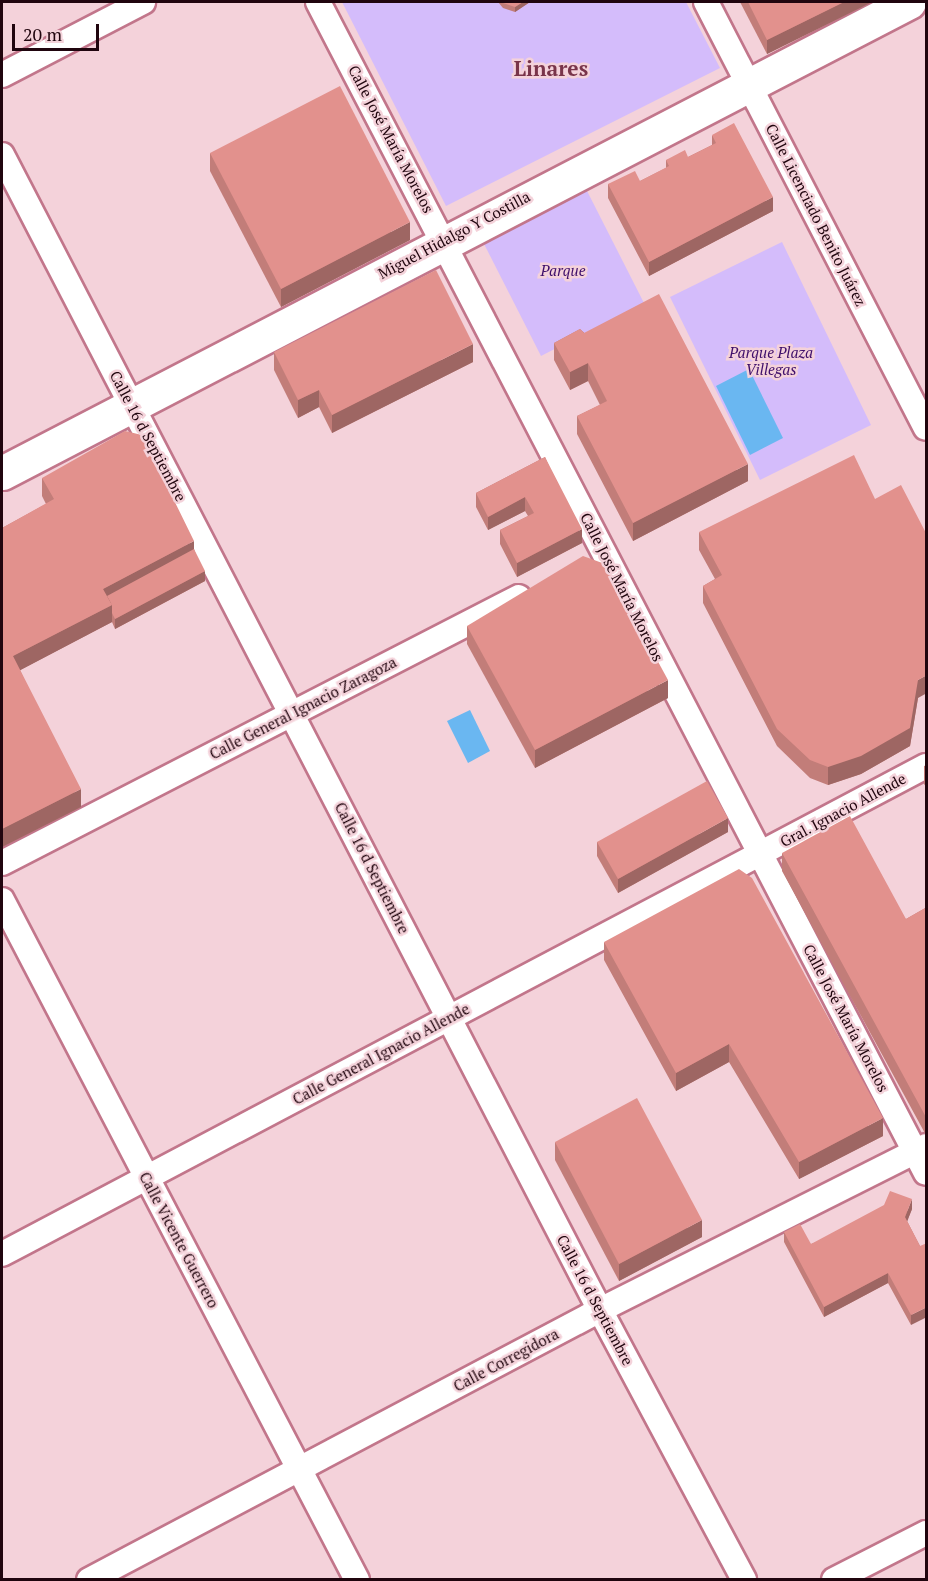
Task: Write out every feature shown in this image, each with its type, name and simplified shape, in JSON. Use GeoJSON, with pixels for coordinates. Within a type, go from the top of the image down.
{"type":"FeatureCollection","features":[{"type":"Feature","properties":{"kind":"main road","name":"Miguel Hidalgo Y Costilla"},"geometry":{"type":"LineString","coordinates":[[2,473],[444,240],[909,2]]}},
{"type":"Feature","properties":{"kind":"street"},"geometry":{"type":"LineString","coordinates":[[2,75],[143,2]]}},
{"type":"Feature","properties":{"kind":"street","name":"Calle José María Morelos"},"geometry":{"type":"LineString","coordinates":[[318,2],[444,240],[594,559],[760,854],[923,1157]]}},
{"type":"Feature","properties":{"kind":"street","name":"Calle Licenciado Benito Juárez"},"geometry":{"type":"LineString","coordinates":[[706,2],[918,392],[927,428]]}},
{"type":"Feature","properties":{"kind":"street","name":"Calle 16 d Septiembre"},"geometry":{"type":"LineString","coordinates":[[2,155],[293,713],[600,1310],[744,1580]]}},
{"type":"Feature","properties":{"kind":"street","name":"Calle General Ignacio Zaragoza"},"geometry":{"type":"LineString","coordinates":[[2,863],[542,586]]}},
{"type":"Feature","properties":{"kind":"street","name":"Gral. Ignacio Allende"},"geometry":{"type":"LineString","coordinates":[[760,854],[927,766]]}},
{"type":"Feature","properties":{"kind":"street","name":"Calle General Ignacio Allende"},"geometry":{"type":"LineString","coordinates":[[2,1254],[760,854]]}},
{"type":"Feature","properties":{"kind":"street","name":"Calle Vicente Guerrero"},"geometry":{"type":"LineString","coordinates":[[2,900],[357,1580]]}},
{"type":"Feature","properties":{"kind":"street","name":"Calle Corregidora"},"geometry":{"type":"LineString","coordinates":[[88,1580],[600,1310],[923,1157]]}},
{"type":"Feature","properties":{"kind":"street"},"geometry":{"type":"LineString","coordinates":[[834,1580],[927,1533]]}},
{"type":"Feature","properties":{"kind":"green space"},"geometry":{"type":"Polygon","coordinates":[[[342,2],[686,2],[720,68],[446,206],[342,2]]]}},
{"type":"Feature","properties":{"kind":"green space","name":"Parque"},"geometry":{"type":"Polygon","coordinates":[[[584,185],[644,303],[541,356],[481,238],[584,185]]]}},
{"type":"Feature","properties":{"kind":"green space","name":"Parque Plaza Villegas"},"geometry":{"type":"Polygon","coordinates":[[[782,242],[871,425],[760,480],[670,297],[782,242]]]}},
{"type":"Feature","properties":{"kind":"water"},"geometry":{"type":"Polygon","coordinates":[[[749,369],[783,438],[750,455],[716,386],[749,369]]]}},
{"type":"Feature","properties":{"kind":"water"},"geometry":{"type":"Polygon","coordinates":[[[470,710],[490,751],[468,763],[447,721],[470,710]]]}},
{"type":"Feature","properties":{"kind":"building"},"geometry":{"type":"Polygon","coordinates":[[[502,2],[523,2],[515,7],[502,2]]]}},
{"type":"Feature","properties":{"kind":"building"},"geometry":{"type":"Polygon","coordinates":[[[748,2],[844,2],[767,40],[748,2]]]}},
{"type":"Feature","properties":{"kind":"building"},"geometry":{"type":"Polygon","coordinates":[[[340,86],[410,222],[281,289],[210,153],[340,86]]]}},
{"type":"Feature","properties":{"kind":"building"},"geometry":{"type":"Polygon","coordinates":[[[734,123],[773,197],[649,262],[608,184],[635,171],[640,181],[669,166],[666,160],[685,150],[688,157],[716,143],[712,135],[734,123]]]}},
{"type":"Feature","properties":{"kind":"building"},"geometry":{"type":"Polygon","coordinates":[[[436,270],[473,344],[332,415],[319,390],[298,400],[274,352],[436,270]]]}},
{"type":"Feature","properties":{"kind":"building"},"geometry":{"type":"Polygon","coordinates":[[[659,294],[748,464],[633,523],[577,416],[607,401],[588,363],[570,372],[554,343],[580,329],[584,333],[659,294]]]}},
{"type":"Feature","properties":{"kind":"building"},"geometry":{"type":"Polygon","coordinates":[[[125,431],[142,435],[194,541],[103,589],[112,605],[13,656],[81,789],[2,829],[2,528],[54,499],[42,478],[125,431]]]}},
{"type":"Feature","properties":{"kind":"building"},"geometry":{"type":"Polygon","coordinates":[[[854,455],[875,499],[901,485],[927,535],[927,675],[918,680],[910,728],[861,756],[828,767],[810,760],[777,729],[703,586],[722,575],[699,532],[854,455]]]}},
{"type":"Feature","properties":{"kind":"building"},"geometry":{"type":"Polygon","coordinates":[[[545,457],[582,529],[517,563],[500,530],[534,513],[525,497],[488,517],[476,493],[545,457]]]}},
{"type":"Feature","properties":{"kind":"building"},"geometry":{"type":"Polygon","coordinates":[[[194,549],[205,571],[115,619],[107,596],[194,549]]]}},
{"type":"Feature","properties":{"kind":"building"},"geometry":{"type":"Polygon","coordinates":[[[583,556],[605,564],[668,680],[535,750],[467,626],[583,556]]]}},
{"type":"Feature","properties":{"kind":"building"},"geometry":{"type":"Polygon","coordinates":[[[707,781],[728,818],[618,879],[597,842],[707,781]]]}},
{"type":"Feature","properties":{"kind":"building"},"geometry":{"type":"Polygon","coordinates":[[[850,816],[906,919],[927,907],[927,1119],[782,853],[850,816]]]}},
{"type":"Feature","properties":{"kind":"building"},"geometry":{"type":"Polygon","coordinates":[[[739,869],[752,878],[883,1118],[799,1162],[729,1044],[676,1073],[604,942],[739,869]]]}},
{"type":"Feature","properties":{"kind":"building"},"geometry":{"type":"Polygon","coordinates":[[[637,1098],[702,1220],[619,1264],[555,1142],[637,1098]]]}},
{"type":"Feature","properties":{"kind":"building"},"geometry":{"type":"Polygon","coordinates":[[[890,1191],[912,1199],[905,1217],[920,1246],[927,1243],[927,1307],[911,1315],[888,1273],[824,1307],[784,1232],[800,1224],[811,1244],[884,1205],[890,1191]]]}},
{"type":"Feature","properties":{"kind":"district","name":"Linares"},"geometry":{"type":"Point","coordinates":[551,68]}}]}
